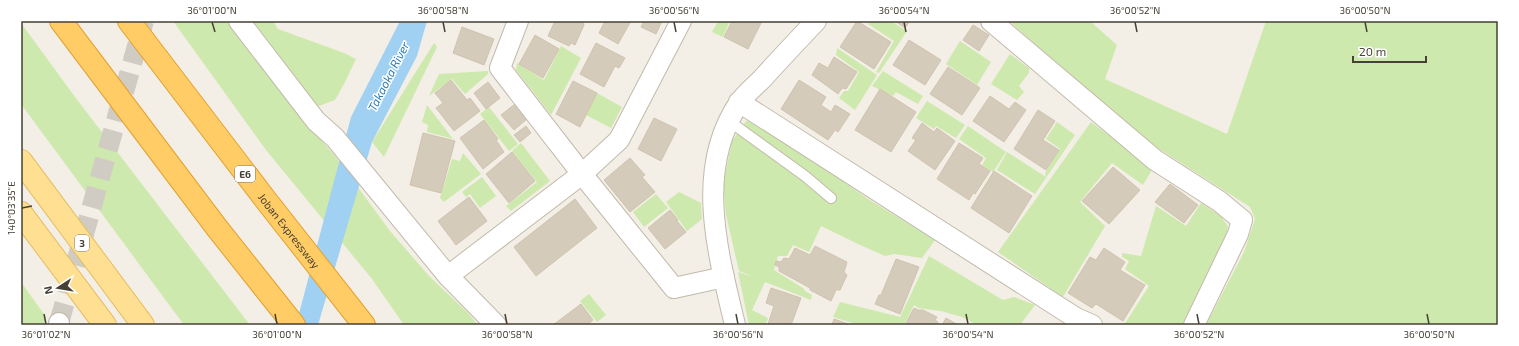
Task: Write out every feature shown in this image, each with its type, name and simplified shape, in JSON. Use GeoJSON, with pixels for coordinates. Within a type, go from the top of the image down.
{"type":"FeatureCollection","features":[{"type":"Feature","properties":{"kind":"highway"},"geometry":{"type":"LineString","coordinates":[[61,21],[217,228],[294,325]]}},
{"type":"Feature","properties":{"kind":"highway","name":"Joban Expressway"},"geometry":{"type":"LineString","coordinates":[[129,21],[264,199],[364,325]]}},
{"type":"Feature","properties":{"kind":"main road","name":"3"},"geometry":{"type":"LineString","coordinates":[[21,161],[143,325]]}},
{"type":"Feature","properties":{"kind":"main road"},"geometry":{"type":"LineString","coordinates":[[21,213],[105,325]]}},
{"type":"Feature","properties":{"kind":"street"},"geometry":{"type":"LineString","coordinates":[[239,21],[316,121],[335,138],[448,276],[496,325]]}},
{"type":"Feature","properties":{"kind":"street"},"geometry":{"type":"LineString","coordinates":[[518,21],[500,68],[582,174],[674,288],[724,277]]}},
{"type":"Feature","properties":{"kind":"street"},"geometry":{"type":"LineString","coordinates":[[448,276],[582,174],[619,140],[681,21]]}},
{"type":"Feature","properties":{"kind":"street"},"geometry":{"type":"LineString","coordinates":[[735,325],[724,277],[713,216],[714,174],[724,130],[740,102],[816,21]]}},
{"type":"Feature","properties":{"kind":"street"},"geometry":{"type":"LineString","coordinates":[[991,21],[1155,160],[1219,202],[1242,220],[1238,234],[1194,325]]}},
{"type":"Feature","properties":{"kind":"street"},"geometry":{"type":"LineString","coordinates":[[740,102],[1076,318],[1092,325]]}},
{"type":"Feature","properties":{"kind":"lane"},"geometry":{"type":"LineString","coordinates":[[729,121],[805,176],[831,198]]}},
{"type":"Feature","properties":{"kind":"green space"},"geometry":{"type":"Polygon","coordinates":[[[173,21],[227,21],[313,131],[335,156],[390,231],[429,276],[468,313],[478,325],[404,325],[372,279],[266,150],[173,21]]]}},
{"type":"Feature","properties":{"kind":"green space"},"geometry":{"type":"Polygon","coordinates":[[[249,21],[273,21],[278,29],[344,53],[356,59],[335,100],[319,106],[314,104],[249,21]]]}},
{"type":"Feature","properties":{"kind":"green space"},"geometry":{"type":"Polygon","coordinates":[[[718,21],[730,21],[723,37],[712,32],[718,21]]]}},
{"type":"Feature","properties":{"kind":"green space"},"geometry":{"type":"Polygon","coordinates":[[[870,21],[891,21],[907,31],[879,73],[876,72],[894,41],[868,24],[870,21]]]}},
{"type":"Feature","properties":{"kind":"green space"},"geometry":{"type":"Polygon","coordinates":[[[1009,21],[1090,21],[1117,45],[1105,79],[1227,134],[1266,21],[1498,21],[1498,325],[1206,325],[1244,252],[1255,219],[1250,207],[1134,133],[1009,21]]]}},
{"type":"Feature","properties":{"kind":"green space"},"geometry":{"type":"Polygon","coordinates":[[[21,23],[75,97],[250,325],[184,325],[21,104],[21,23]]]}},
{"type":"Feature","properties":{"kind":"green space"},"geometry":{"type":"Polygon","coordinates":[[[960,41],[991,62],[977,85],[946,64],[960,41]]]}},
{"type":"Feature","properties":{"kind":"green space"},"geometry":{"type":"Polygon","coordinates":[[[434,43],[437,47],[384,157],[372,142],[434,43]]]}},
{"type":"Feature","properties":{"kind":"green space"},"geometry":{"type":"Polygon","coordinates":[[[561,46],[581,58],[551,115],[516,70],[517,63],[544,80],[561,46]]]}},
{"type":"Feature","properties":{"kind":"green space"},"geometry":{"type":"Polygon","coordinates":[[[837,48],[877,75],[855,110],[839,98],[844,91],[848,91],[859,72],[836,55],[837,48]]]}},
{"type":"Feature","properties":{"kind":"green space"},"geometry":{"type":"Polygon","coordinates":[[[1010,54],[1029,68],[1029,73],[1019,86],[1024,92],[1017,100],[991,84],[1010,54]]]}},
{"type":"Feature","properties":{"kind":"green space"},"geometry":{"type":"Polygon","coordinates":[[[488,71],[488,74],[465,94],[452,79],[429,96],[439,74],[488,71]]]}},
{"type":"Feature","properties":{"kind":"green space"},"geometry":{"type":"Polygon","coordinates":[[[883,71],[923,96],[918,104],[896,92],[893,96],[872,86],[883,71]]]}},
{"type":"Feature","properties":{"kind":"green space"},"geometry":{"type":"Polygon","coordinates":[[[597,93],[622,107],[611,128],[586,115],[597,93]]]}},
{"type":"Feature","properties":{"kind":"green space"},"geometry":{"type":"Polygon","coordinates":[[[927,101],[965,125],[956,138],[936,126],[934,129],[916,118],[927,101]]]}},
{"type":"Feature","properties":{"kind":"green space"},"geometry":{"type":"Polygon","coordinates":[[[427,105],[453,139],[427,132],[428,125],[422,122],[427,105]]]}},
{"type":"Feature","properties":{"kind":"green space"},"geometry":{"type":"Polygon","coordinates":[[[489,107],[518,144],[509,151],[480,114],[489,107]]]}},
{"type":"Feature","properties":{"kind":"green space"},"geometry":{"type":"Polygon","coordinates":[[[754,119],[868,199],[935,240],[922,258],[894,254],[885,256],[821,226],[809,252],[793,245],[787,256],[778,256],[774,270],[812,295],[811,300],[765,282],[752,310],[768,318],[766,324],[769,325],[749,325],[738,272],[754,277],[739,271],[726,215],[723,184],[732,141],[746,121],[754,119]]]}},
{"type":"Feature","properties":{"kind":"green space"},"geometry":{"type":"Polygon","coordinates":[[[1057,122],[1075,135],[1035,194],[997,170],[1007,152],[1046,177],[1045,173],[1060,149],[1046,139],[1057,122]]]}},
{"type":"Feature","properties":{"kind":"green space"},"geometry":{"type":"Polygon","coordinates":[[[1091,122],[1153,168],[1143,185],[1112,163],[1080,202],[1105,226],[1063,297],[998,252],[1091,122]]]}},
{"type":"Feature","properties":{"kind":"green space"},"geometry":{"type":"Polygon","coordinates":[[[968,126],[1006,152],[993,172],[982,165],[986,158],[959,139],[968,126]]]}},
{"type":"Feature","properties":{"kind":"green space"},"geometry":{"type":"Polygon","coordinates":[[[521,143],[550,181],[511,211],[506,206],[537,182],[512,151],[521,143]]]}},
{"type":"Feature","properties":{"kind":"green space"},"geometry":{"type":"Polygon","coordinates":[[[463,153],[481,174],[444,202],[440,198],[452,159],[460,161],[463,153]]]}},
{"type":"Feature","properties":{"kind":"green space"},"geometry":{"type":"Polygon","coordinates":[[[482,177],[496,196],[480,208],[470,194],[466,197],[462,192],[482,177]]]}},
{"type":"Feature","properties":{"kind":"green space"},"geometry":{"type":"Polygon","coordinates":[[[679,192],[701,203],[702,219],[687,231],[666,202],[679,192]]]}},
{"type":"Feature","properties":{"kind":"green space"},"geometry":{"type":"Polygon","coordinates":[[[656,194],[668,208],[644,227],[633,212],[656,194]]]}},
{"type":"Feature","properties":{"kind":"green space"},"geometry":{"type":"Polygon","coordinates":[[[1201,203],[1221,216],[1228,227],[1225,240],[1182,325],[1124,325],[1149,286],[1125,269],[1129,261],[1122,257],[1122,253],[1141,256],[1156,206],[1186,226],[1201,203]]]}},
{"type":"Feature","properties":{"kind":"green space"},"geometry":{"type":"Polygon","coordinates":[[[929,256],[1003,300],[1014,297],[1035,305],[1020,325],[977,325],[962,317],[941,311],[918,308],[914,305],[904,325],[859,325],[833,317],[840,302],[900,317],[929,256]]]}},
{"type":"Feature","properties":{"kind":"green space"},"geometry":{"type":"Polygon","coordinates":[[[21,282],[46,317],[44,325],[21,325],[21,282]]]}},
{"type":"Feature","properties":{"kind":"green space"},"geometry":{"type":"Polygon","coordinates":[[[589,294],[606,315],[597,322],[580,301],[589,294]]]}},
{"type":"Feature","properties":{"kind":"water","name":"Takaoka River"},"geometry":{"type":"Polygon","coordinates":[[[400,21],[427,21],[417,56],[372,142],[318,325],[296,325],[351,117],[400,21]]]}},
{"type":"Feature","properties":{"kind":"building"},"geometry":{"type":"Polygon","coordinates":[[[555,21],[583,21],[584,25],[575,45],[571,43],[569,46],[548,36],[555,21]]]}},
{"type":"Feature","properties":{"kind":"building"},"geometry":{"type":"Polygon","coordinates":[[[605,21],[631,21],[618,44],[599,33],[605,21]]]}},
{"type":"Feature","properties":{"kind":"building"},"geometry":{"type":"Polygon","coordinates":[[[644,21],[662,21],[656,34],[641,27],[644,21]]]}},
{"type":"Feature","properties":{"kind":"building"},"geometry":{"type":"Polygon","coordinates":[[[732,21],[762,21],[748,49],[724,37],[732,21]]]}},
{"type":"Feature","properties":{"kind":"building"},"geometry":{"type":"Polygon","coordinates":[[[857,21],[891,42],[874,69],[840,47],[857,21]]]}},
{"type":"Feature","properties":{"kind":"building"},"geometry":{"type":"Polygon","coordinates":[[[895,21],[910,21],[905,28],[895,21]]]}},
{"type":"Feature","properties":{"kind":"building"},"geometry":{"type":"Polygon","coordinates":[[[973,25],[989,35],[979,51],[963,40],[973,25]]]}},
{"type":"Feature","properties":{"kind":"building"},"geometry":{"type":"Polygon","coordinates":[[[462,27],[494,39],[484,65],[453,53],[462,27]]]}},
{"type":"Feature","properties":{"kind":"building"},"geometry":{"type":"Polygon","coordinates":[[[535,35],[559,49],[543,78],[519,64],[535,35]]]}},
{"type":"Feature","properties":{"kind":"building"},"geometry":{"type":"Polygon","coordinates":[[[909,40],[941,60],[925,85],[893,65],[909,40]]]}},
{"type":"Feature","properties":{"kind":"building"},"geometry":{"type":"Polygon","coordinates":[[[596,43],[625,58],[619,68],[615,66],[604,87],[580,74],[596,43]]]}},
{"type":"Feature","properties":{"kind":"building"},"geometry":{"type":"Polygon","coordinates":[[[834,57],[857,72],[846,89],[842,88],[838,94],[812,75],[819,63],[828,68],[834,57]]]}},
{"type":"Feature","properties":{"kind":"building"},"geometry":{"type":"Polygon","coordinates":[[[948,67],[980,88],[962,115],[930,94],[948,67]]]}},
{"type":"Feature","properties":{"kind":"building"},"geometry":{"type":"Polygon","coordinates":[[[451,80],[467,100],[470,98],[480,111],[454,131],[436,108],[443,103],[435,93],[451,80]]]}},
{"type":"Feature","properties":{"kind":"building"},"geometry":{"type":"Polygon","coordinates":[[[799,80],[826,97],[821,105],[831,112],[835,105],[850,114],[838,132],[835,130],[828,140],[781,109],[799,80]]]}},
{"type":"Feature","properties":{"kind":"building"},"geometry":{"type":"Polygon","coordinates":[[[573,81],[597,93],[580,127],[556,114],[573,81]]]}},
{"type":"Feature","properties":{"kind":"building"},"geometry":{"type":"Polygon","coordinates":[[[488,82],[500,98],[486,109],[474,93],[488,82]]]}},
{"type":"Feature","properties":{"kind":"building"},"geometry":{"type":"Polygon","coordinates":[[[880,89],[916,112],[891,152],[855,130],[880,89]]]}},
{"type":"Feature","properties":{"kind":"building"},"geometry":{"type":"Polygon","coordinates":[[[990,96],[1009,109],[1015,102],[1026,110],[1004,142],[973,121],[990,96]]]}},
{"type":"Feature","properties":{"kind":"building"},"geometry":{"type":"Polygon","coordinates":[[[515,104],[527,119],[514,130],[501,115],[515,104]]]}},
{"type":"Feature","properties":{"kind":"building"},"geometry":{"type":"Polygon","coordinates":[[[1038,110],[1055,121],[1043,140],[1059,150],[1046,170],[1014,149],[1038,110]]]}},
{"type":"Feature","properties":{"kind":"building"},"geometry":{"type":"Polygon","coordinates":[[[654,118],[677,129],[661,161],[638,149],[654,118]]]}},
{"type":"Feature","properties":{"kind":"building"},"geometry":{"type":"Polygon","coordinates":[[[484,120],[498,139],[496,140],[504,152],[483,169],[460,138],[484,120]]]}},
{"type":"Feature","properties":{"kind":"building"},"geometry":{"type":"Polygon","coordinates":[[[922,123],[934,132],[937,128],[955,141],[935,170],[908,151],[916,140],[912,138],[922,123]]]}},
{"type":"Feature","properties":{"kind":"building"},"geometry":{"type":"Polygon","coordinates":[[[526,126],[531,133],[520,142],[514,135],[526,126]]]}},
{"type":"Feature","properties":{"kind":"building"},"geometry":{"type":"Polygon","coordinates":[[[423,133],[455,141],[441,193],[410,185],[423,133]]]}},
{"type":"Feature","properties":{"kind":"building"},"geometry":{"type":"Polygon","coordinates":[[[959,143],[983,158],[979,164],[990,171],[975,194],[973,193],[969,200],[937,179],[959,143]]]}},
{"type":"Feature","properties":{"kind":"building"},"geometry":{"type":"Polygon","coordinates":[[[512,152],[535,181],[509,203],[486,174],[512,152]]]}},
{"type":"Feature","properties":{"kind":"building"},"geometry":{"type":"Polygon","coordinates":[[[630,158],[645,175],[642,177],[655,192],[630,212],[604,180],[630,158]]]}},
{"type":"Feature","properties":{"kind":"building"},"geometry":{"type":"Polygon","coordinates":[[[1113,167],[1140,190],[1109,224],[1082,201],[1113,167]]]}},
{"type":"Feature","properties":{"kind":"building"},"geometry":{"type":"Polygon","coordinates":[[[994,171],[1032,196],[1009,233],[971,208],[994,171]]]}},
{"type":"Feature","properties":{"kind":"building"},"geometry":{"type":"Polygon","coordinates":[[[1170,184],[1198,205],[1184,223],[1155,202],[1170,184]]]}},
{"type":"Feature","properties":{"kind":"building"},"geometry":{"type":"Polygon","coordinates":[[[469,197],[487,221],[456,245],[438,221],[469,197]]]}},
{"type":"Feature","properties":{"kind":"building"},"geometry":{"type":"Polygon","coordinates":[[[575,199],[597,228],[536,276],[514,247],[575,199]]]}},
{"type":"Feature","properties":{"kind":"building"},"geometry":{"type":"Polygon","coordinates":[[[670,210],[686,232],[665,249],[648,228],[670,210]]]}},
{"type":"Feature","properties":{"kind":"building"},"geometry":{"type":"Polygon","coordinates":[[[815,246],[847,262],[844,272],[847,275],[840,290],[836,290],[831,301],[779,271],[779,267],[775,265],[776,261],[781,262],[784,258],[789,259],[795,248],[810,255],[815,246]]]}},
{"type":"Feature","properties":{"kind":"building"},"geometry":{"type":"Polygon","coordinates":[[[1104,248],[1125,262],[1120,270],[1145,285],[1123,321],[1096,304],[1092,308],[1068,293],[1090,257],[1096,260],[1104,248]]]}},
{"type":"Feature","properties":{"kind":"building"},"geometry":{"type":"Polygon","coordinates":[[[896,259],[919,267],[900,314],[875,304],[879,295],[881,295],[896,259]]]}},
{"type":"Feature","properties":{"kind":"building"},"geometry":{"type":"Polygon","coordinates":[[[771,288],[801,298],[791,325],[768,324],[774,306],[766,303],[771,288]]]}},
{"type":"Feature","properties":{"kind":"building"},"geometry":{"type":"Polygon","coordinates":[[[581,304],[593,320],[587,325],[553,325],[581,304]]]}},
{"type":"Feature","properties":{"kind":"building"},"geometry":{"type":"Polygon","coordinates":[[[914,308],[923,310],[937,317],[935,320],[938,322],[936,325],[905,325],[914,308]]]}},
{"type":"Feature","properties":{"kind":"building"},"geometry":{"type":"Polygon","coordinates":[[[946,318],[958,325],[942,325],[946,318]]]}},
{"type":"Feature","properties":{"kind":"building"},"geometry":{"type":"Polygon","coordinates":[[[834,319],[851,325],[832,325],[834,319]]]}},
{"type":"Feature","properties":{"kind":"tunnel"},"geometry":{"type":"LineString","coordinates":[[59,323],[144,21]]}}]}
